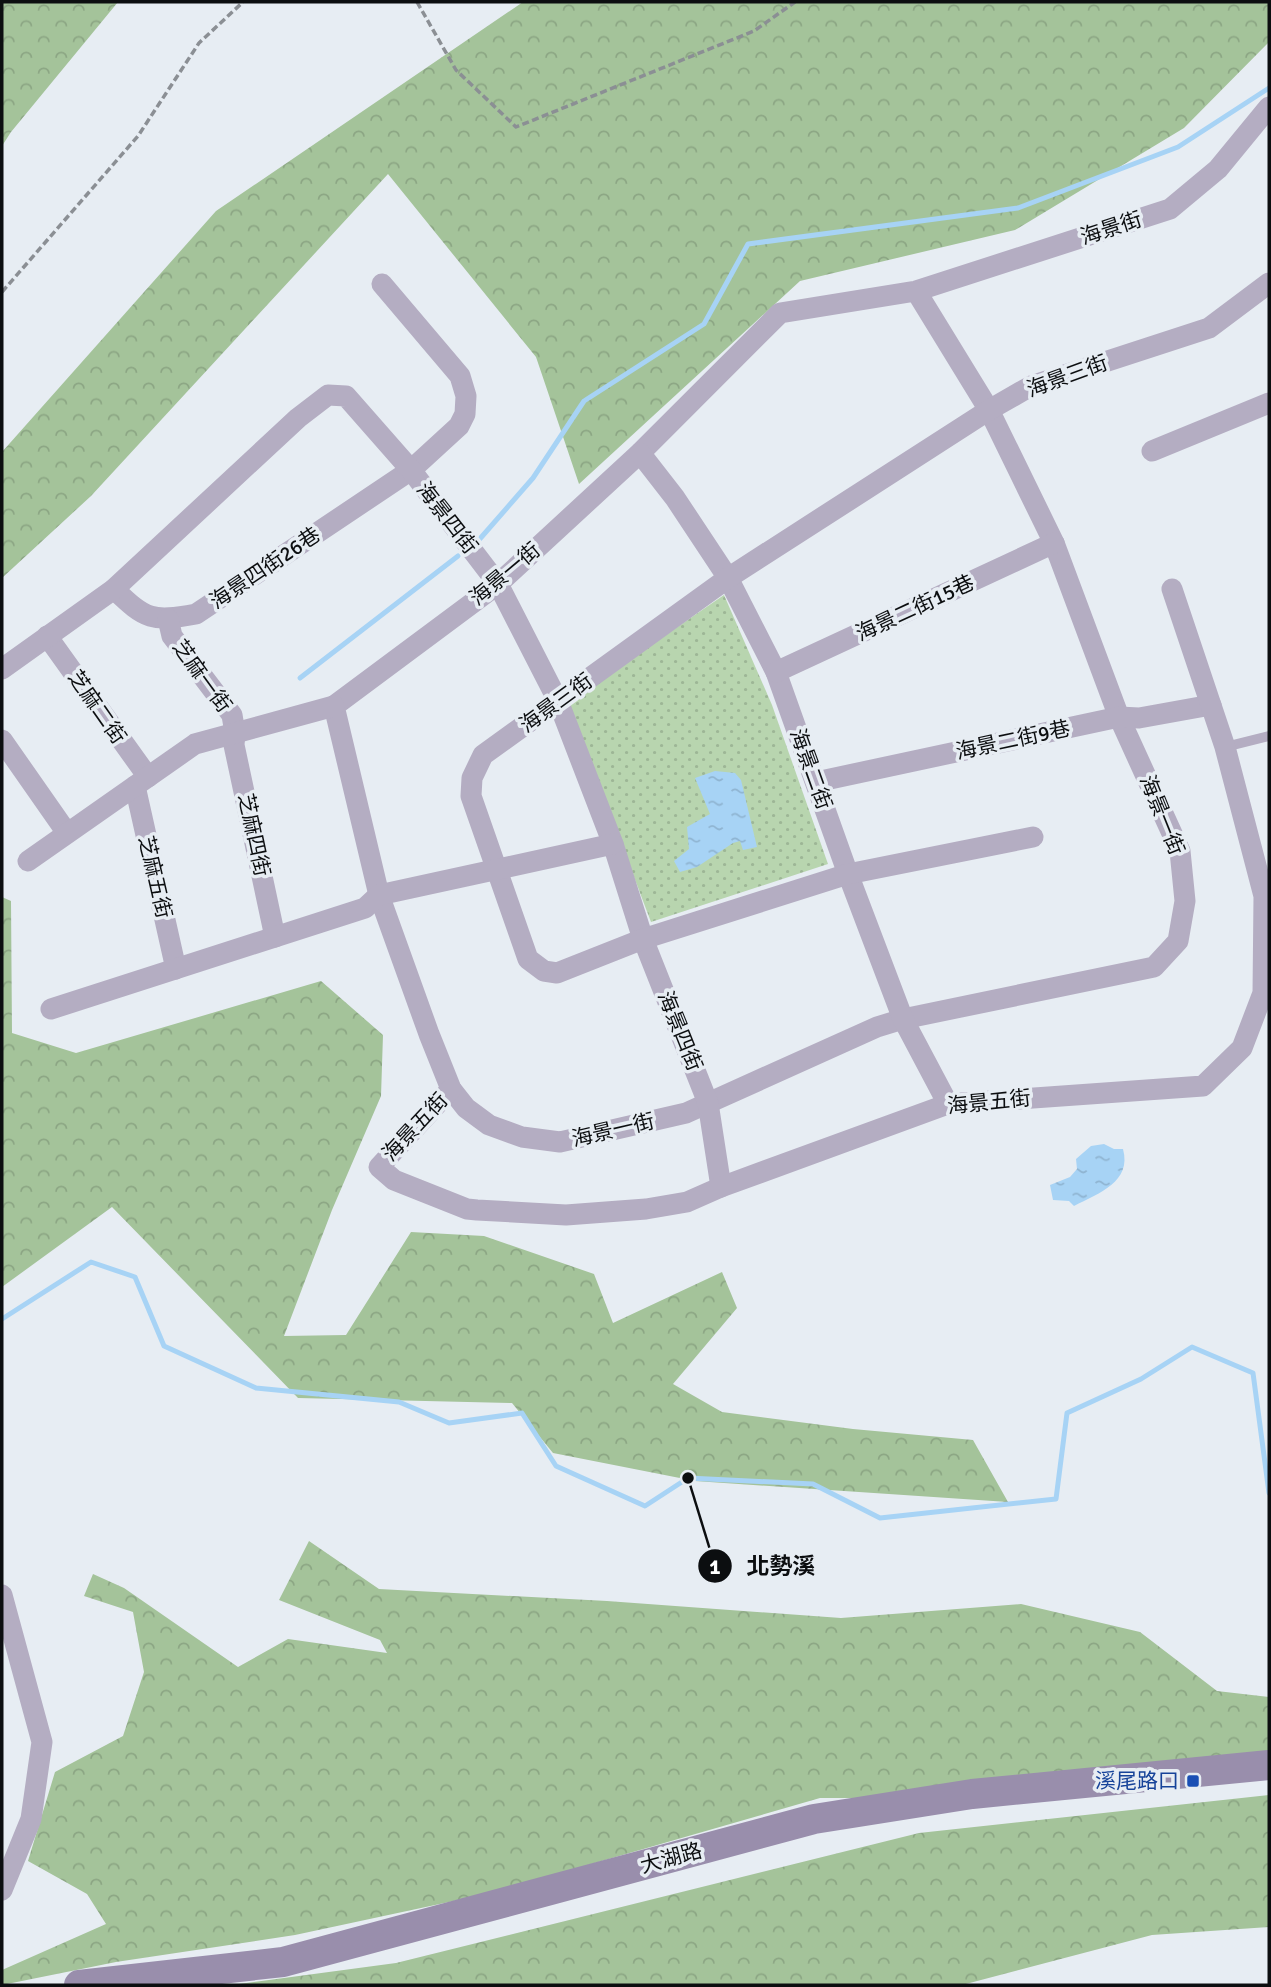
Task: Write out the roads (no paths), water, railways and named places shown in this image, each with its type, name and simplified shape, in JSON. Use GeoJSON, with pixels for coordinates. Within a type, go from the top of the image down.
{"type":"FeatureCollection","features":[{"type":"Feature","properties":{"kind":"street","name":"海景街"},"geometry":{"type":"LineString","coordinates":[[916,291],[1170,209],[1218,169],[1269,107]]}},
{"type":"Feature","properties":{"kind":"street","name":"海景三街"},"geometry":{"type":"LineString","coordinates":[[1033,838],[848,874],[643,939],[557,972],[544,971],[528,959],[524,950],[471,796],[472,778],[483,755],[728,578],[989,410],[1031,386],[1209,328],[1269,283]]}},
{"type":"Feature","properties":{"kind":"street","name":"海景四街26巷"},"geometry":{"type":"LineString","coordinates":[[168,620],[196,614],[411,470],[459,426],[465,414],[466,396],[460,376],[382,284]]}},
{"type":"Feature","properties":{"kind":"street","name":"海景一街"},"geometry":{"type":"LineString","coordinates":[[916,291],[989,410],[1054,543],[1119,717],[1180,851],[1185,901],[1178,941],[1154,967],[877,1027],[686,1113],[560,1142],[522,1138],[489,1125],[466,1108],[451,1089],[429,1034],[379,895],[334,706],[498,584],[640,453],[780,313],[916,291]]}},
{"type":"Feature","properties":{"kind":"street","name":"海景四街"},"geometry":{"type":"LineString","coordinates":[[2,669],[114,589],[298,418],[328,395],[346,396],[411,470],[498,584],[558,701],[613,845],[643,939],[708,1103],[721,1187]]}},
{"type":"Feature","properties":{"kind":"street"},"geometry":{"type":"LineString","coordinates":[[1152,451],[1269,403]]}},
{"type":"Feature","properties":{"kind":"street","name":"海景二街"},"geometry":{"type":"LineString","coordinates":[[640,453],[675,498],[728,578],[776,672],[902,1020],[948,1104]]}},
{"type":"Feature","properties":{"kind":"street","name":"海景二街15巷"},"geometry":{"type":"LineString","coordinates":[[776,672],[1054,543]]}},
{"type":"Feature","properties":{"kind":"street"},"geometry":{"type":"LineString","coordinates":[[114,589],[148,617],[168,620]]}},
{"type":"Feature","properties":{"kind":"street","name":"海景五街"},"geometry":{"type":"LineString","coordinates":[[451,1089],[379,1167],[394,1180],[467,1209],[566,1216],[646,1209],[687,1202],[948,1104],[1203,1086],[1242,1048],[1263,993],[1264,896],[1225,747],[1172,589]]}},
{"type":"Feature","properties":{"kind":"street","name":"芝麻一街"},"geometry":{"type":"LineString","coordinates":[[168,620],[172,636],[232,715],[235,733]]}},
{"type":"Feature","properties":{"kind":"street","name":"芝麻二街"},"geometry":{"type":"LineString","coordinates":[[47,636],[141,781]]}},
{"type":"Feature","properties":{"kind":"street","name":"海景二街9巷"},"geometry":{"type":"LineString","coordinates":[[816,782],[1119,717],[1139,718],[1211,705]]}},
{"type":"Feature","properties":{"kind":"street"},"geometry":{"type":"LineString","coordinates":[[28,861],[195,744],[334,706]]}},
{"type":"Feature","properties":{"kind":"street","name":"芝麻四街"},"geometry":{"type":"LineString","coordinates":[[235,733],[234,745],[275,937]]}},
{"type":"Feature","properties":{"kind":"street"},"geometry":{"type":"LineString","coordinates":[[2,740],[68,833]]}},
{"type":"Feature","properties":{"kind":"street","name":"芝麻五街"},"geometry":{"type":"LineString","coordinates":[[141,781],[176,969]]}},
{"type":"Feature","properties":{"kind":"street"},"geometry":{"type":"LineString","coordinates":[[51,1009],[365,908],[379,895],[613,845]]}},
{"type":"Feature","properties":{"kind":"street"},"geometry":{"type":"LineString","coordinates":[[2,1595],[42,1742],[31,1819],[2,1890]]}},
{"type":"Feature","properties":{"kind":"street","name":"大湖路"},"geometry":{"type":"LineString","coordinates":[[79,1985],[283,1962],[814,1819],[972,1794],[1269,1765]]}},
{"type":"Feature","properties":{"kind":"lane"},"geometry":{"type":"LineString","coordinates":[[1225,747],[1269,736]]}},
{"type":"Feature","properties":{"kind":"water"},"geometry":{"type":"Polygon","coordinates":[[[715,771],[735,773],[741,780],[757,847],[743,850],[740,841],[733,843],[697,867],[680,872],[674,861],[689,849],[687,827],[710,814],[695,778],[715,771]]]}},
{"type":"Feature","properties":{"kind":"water"},"geometry":{"type":"Polygon","coordinates":[[[1104,1144],[1114,1149],[1123,1149],[1125,1160],[1118,1178],[1103,1191],[1074,1206],[1069,1201],[1053,1200],[1050,1185],[1070,1177],[1077,1169],[1076,1159],[1091,1146],[1104,1144]]]}},
{"type":"Feature","properties":{"kind":"waterway"},"geometry":{"type":"LineString","coordinates":[[478,541],[533,478],[584,401],[704,324],[748,244],[1018,208],[1178,147],[1269,88]]}},
{"type":"Feature","properties":{"kind":"waterway"},"geometry":{"type":"LineString","coordinates":[[300,678],[458,556]]}},
{"type":"Feature","properties":{"kind":"waterway"},"geometry":{"type":"LineString","coordinates":[[2,1319],[91,1262],[135,1277],[164,1346],[256,1388],[399,1402],[449,1423],[522,1413],[556,1466],[645,1506],[688,1478],[813,1484],[880,1518],[1056,1499],[1067,1413],[1141,1379],[1192,1347],[1253,1373],[1269,1493]]}},
{"type":"Feature","properties":{"kind":"place","name":"北勢溪"},"geometry":{"type":"Point","coordinates":[688,1478]}},
{"type":"Feature","properties":{"kind":"place","name":"溪尾路口"},"geometry":{"type":"Point","coordinates":[1193,1781]}}]}
